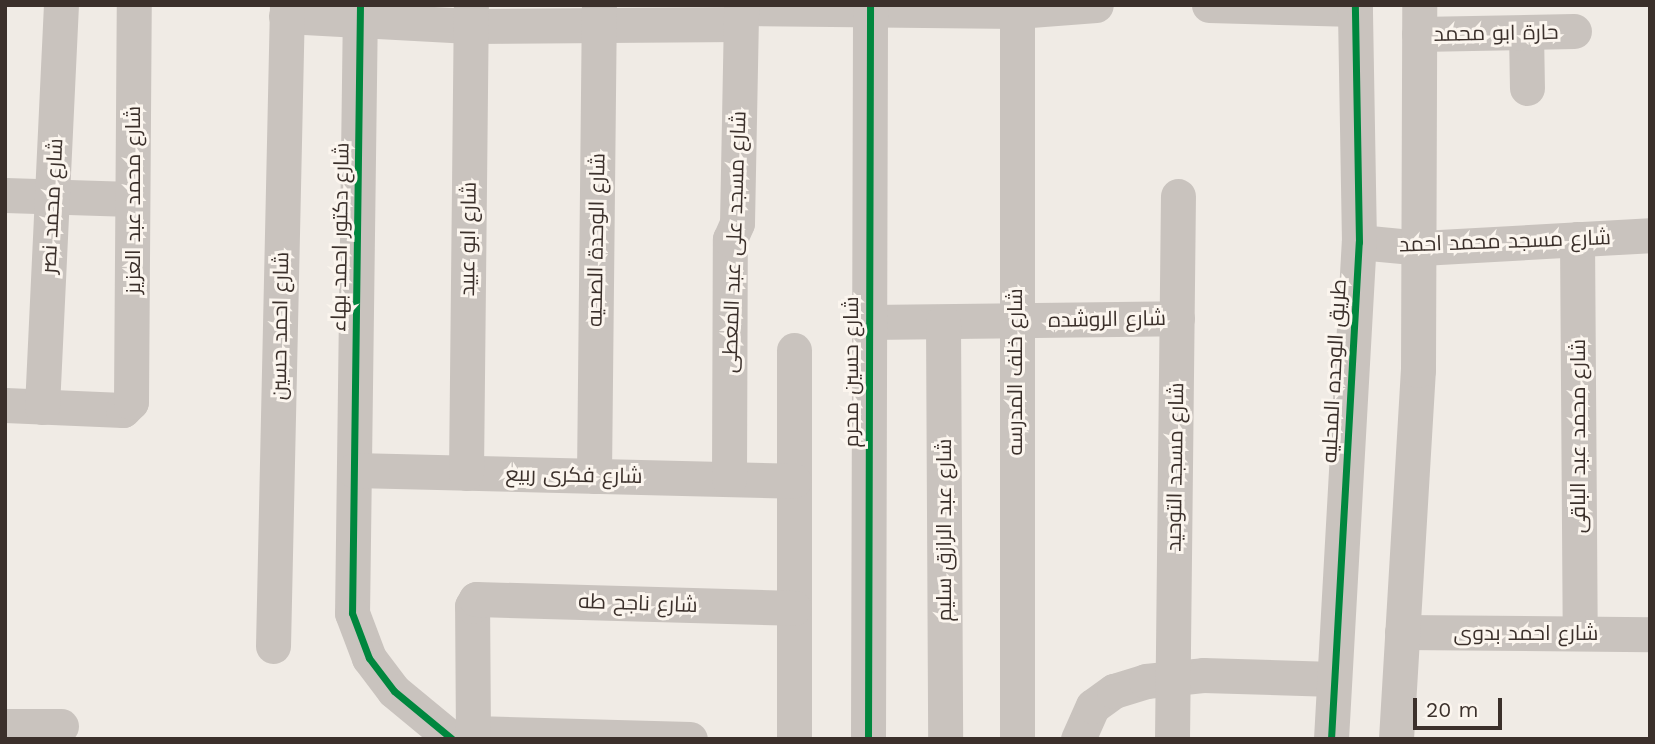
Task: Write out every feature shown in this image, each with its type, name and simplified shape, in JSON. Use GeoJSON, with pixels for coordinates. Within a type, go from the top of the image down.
{"type":"FeatureCollection","features":[{"type":"Feature","properties":{"kind":"street","name":"شارع محمد نصر"},"geometry":{"type":"LineString","coordinates":[[42,407],[61,5]]}},
{"type":"Feature","properties":{"kind":"street","name":"شارع محمد عبد العزيز"},"geometry":{"type":"LineString","coordinates":[[42,407],[124,410],[132,395],[134,5]]}},
{"type":"Feature","properties":{"kind":"street"},"geometry":{"type":"LineString","coordinates":[[287,11],[599,16],[870,7],[1017,8],[1096,5]]}},
{"type":"Feature","properties":{"kind":"street"},"geometry":{"type":"LineString","coordinates":[[1209,5],[1355,7]]}},
{"type":"Feature","properties":{"kind":"street","name":"شارع حسين محرم"},"geometry":{"type":"LineString","coordinates":[[868,739],[870,7]]}},
{"type":"Feature","properties":{"kind":"street","name":"طريق الوحده المحليه"},"geometry":{"type":"LineString","coordinates":[[1331,739],[1359,242],[1355,7]]}},
{"type":"Feature","properties":{"kind":"street","name":"شارع خلف المدرسه"},"geometry":{"type":"LineString","coordinates":[[1017,8],[1017,739]]}},
{"type":"Feature","properties":{"kind":"street","name":"شارع احمد حسين"},"geometry":{"type":"LineString","coordinates":[[273,646],[287,11]]}},
{"type":"Feature","properties":{"kind":"street","name":"شارع مسجد على عبد المعطى"},"geometry":{"type":"LineString","coordinates":[[729,479],[730,239],[737,223],[741,12]]}},
{"type":"Feature","properties":{"kind":"street","name":"شارع دكتور احمد بهاء"},"geometry":{"type":"LineString","coordinates":[[360,14],[352,612],[356,634],[394,691],[466,737]]}},
{"type":"Feature","properties":{"kind":"street","name":"شارع ابو عبيد"},"geometry":{"type":"LineString","coordinates":[[466,473],[470,16]]}},
{"type":"Feature","properties":{"kind":"street","name":"شارع الوحدة الصحيه"},"geometry":{"type":"LineString","coordinates":[[594,476],[599,16]]}},
{"type":"Feature","properties":{"kind":"street"},"geometry":{"type":"LineString","coordinates":[[1396,739],[1419,370],[1419,20]]}},
{"type":"Feature","properties":{"kind":"street","name":"حارة ابو محمد"},"geometry":{"type":"LineString","coordinates":[[1419,20],[1526,32],[1574,32]]}},
{"type":"Feature","properties":{"kind":"street"},"geometry":{"type":"LineString","coordinates":[[1526,32],[1527,88]]}},
{"type":"Feature","properties":{"kind":"street"},"geometry":{"type":"LineString","coordinates":[[5,195],[132,199]]}},
{"type":"Feature","properties":{"kind":"street","name":"شارع مسجد التوحيد"},"geometry":{"type":"LineString","coordinates":[[1172,739],[1178,196]]}},
{"type":"Feature","properties":{"kind":"street","name":"شارع مسجد محمد احمد"},"geometry":{"type":"LineString","coordinates":[[1359,242],[1421,248],[1650,235]]}},
{"type":"Feature","properties":{"kind":"street","name":"شارع محمد عبد الباقى"},"geometry":{"type":"LineString","coordinates":[[1577,239],[1580,633]]}},
{"type":"Feature","properties":{"kind":"street","name":"شارع الروشده"},"geometry":{"type":"LineString","coordinates":[[869,323],[1177,318]]}},
{"type":"Feature","properties":{"kind":"street","name":"شارع عبد الرازق سليم"},"geometry":{"type":"LineString","coordinates":[[943,322],[945,739]]}},
{"type":"Feature","properties":{"kind":"street"},"geometry":{"type":"LineString","coordinates":[[794,350],[794,739]]}},
{"type":"Feature","properties":{"kind":"street"},"geometry":{"type":"LineString","coordinates":[[5,405],[42,407]]}},
{"type":"Feature","properties":{"kind":"street","name":"شارع فكرى ربيع"},"geometry":{"type":"LineString","coordinates":[[354,470],[794,481]]}},
{"type":"Feature","properties":{"kind":"street","name":"شارع ناجح طه"},"geometry":{"type":"LineString","coordinates":[[466,737],[472,606],[482,598],[794,608]]}},
{"type":"Feature","properties":{"kind":"street","name":"شارع احمد بدوى"},"geometry":{"type":"LineString","coordinates":[[1402,632],[1650,634]]}},
{"type":"Feature","properties":{"kind":"street"},"geometry":{"type":"LineString","coordinates":[[1078,739],[1093,706],[1114,691],[1172,678],[1334,679]]}},
{"type":"Feature","properties":{"kind":"street"},"geometry":{"type":"LineString","coordinates":[[5,726],[61,726]]}},
{"type":"Feature","properties":{"kind":"street"},"geometry":{"type":"LineString","coordinates":[[466,737],[690,739]]}},
{"type":"Feature","properties":{"kind":"cycle path"},"geometry":{"type":"LineString","coordinates":[[360,5],[352,613],[369,658],[394,691],[452,739]]}},
{"type":"Feature","properties":{"kind":"cycle path"},"geometry":{"type":"LineString","coordinates":[[868,739],[870,5]]}},
{"type":"Feature","properties":{"kind":"cycle path"},"geometry":{"type":"LineString","coordinates":[[1331,739],[1359,242],[1355,5]]}}]}
